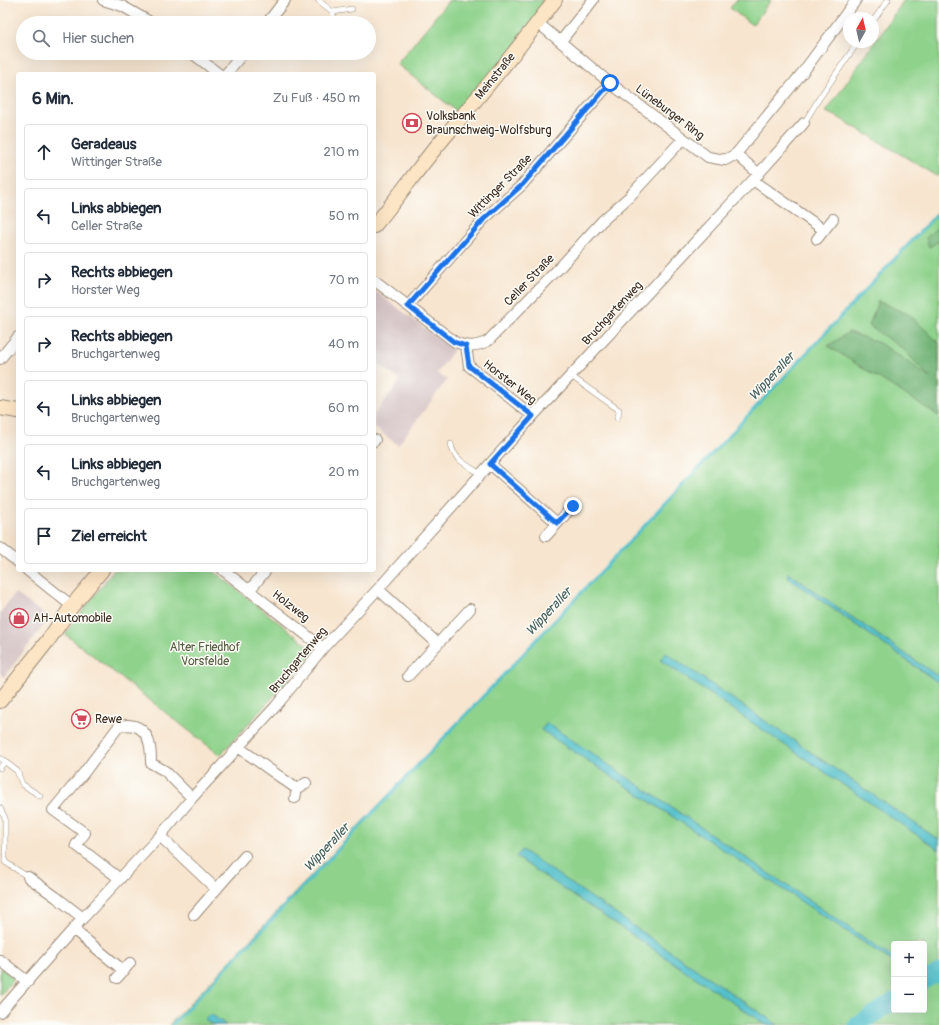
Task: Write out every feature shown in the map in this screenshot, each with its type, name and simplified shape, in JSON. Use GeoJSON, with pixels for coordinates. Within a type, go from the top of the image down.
{"type":"FeatureCollection","features":[{"type":"Feature","properties":{"kind":"street"},"geometry":{"type":"LineString","coordinates":[[103,0],[123,3],[142,16]]}},
{"type":"Feature","properties":{"kind":"street"},"geometry":{"type":"LineString","coordinates":[[272,16],[285,0]]}},
{"type":"Feature","properties":{"kind":"street","name":"Meinstraße"},"geometry":{"type":"LineString","coordinates":[[376,224],[556,0]]}},
{"type":"Feature","properties":{"kind":"street"},"geometry":{"type":"LineString","coordinates":[[561,42],[593,0]]}},
{"type":"Feature","properties":{"kind":"street"},"geometry":{"type":"LineString","coordinates":[[824,230],[756,177],[736,154],[803,72],[856,0]]}},
{"type":"Feature","properties":{"kind":"street","name":"Lüneburger Ring"},"geometry":{"type":"LineString","coordinates":[[538,23],[610,83],[708,157],[725,160],[736,154]]}},
{"type":"Feature","properties":{"kind":"street"},"geometry":{"type":"LineString","coordinates":[[201,60],[216,72]]}},
{"type":"Feature","properties":{"kind":"street"},"geometry":{"type":"LineString","coordinates":[[228,72],[237,60]]}},
{"type":"Feature","properties":{"kind":"street","name":"Wittinger Straße"},"geometry":{"type":"LineString","coordinates":[[408,306],[484,219],[522,185],[610,83]]}},
{"type":"Feature","properties":{"kind":"street","name":"Bruchgartenweg"},"geometry":{"type":"LineString","coordinates":[[0,1012],[83,918],[160,836],[192,798],[276,706],[323,648],[533,416],[756,177],[804,123]]}},
{"type":"Feature","properties":{"kind":"street","name":"Celler Straße"},"geometry":{"type":"LineString","coordinates":[[466,346],[480,345],[488,340],[562,265],[602,221],[629,197],[683,139]]}},
{"type":"Feature","properties":{"kind":"street"},"geometry":{"type":"LineString","coordinates":[[817,239],[833,219]]}},
{"type":"Feature","properties":{"kind":"street"},"geometry":{"type":"LineString","coordinates":[[376,282],[454,342],[466,346]]}},
{"type":"Feature","properties":{"kind":"street"},"geometry":{"type":"LineString","coordinates":[[0,359],[16,339]]}},
{"type":"Feature","properties":{"kind":"street","name":"Horster Weg"},"geometry":{"type":"LineString","coordinates":[[466,346],[469,366],[533,416]]}},
{"type":"Feature","properties":{"kind":"street"},"geometry":{"type":"LineString","coordinates":[[0,408],[16,411]]}},
{"type":"Feature","properties":{"kind":"street"},"geometry":{"type":"LineString","coordinates":[[490,464],[557,523]]}},
{"type":"Feature","properties":{"kind":"street"},"geometry":{"type":"LineString","coordinates":[[546,536],[573,506]]}},
{"type":"Feature","properties":{"kind":"street"},"geometry":{"type":"LineString","coordinates":[[0,548],[16,560]]}},
{"type":"Feature","properties":{"kind":"street"},"geometry":{"type":"LineString","coordinates":[[30,572],[72,606]]}},
{"type":"Feature","properties":{"kind":"street"},"geometry":{"type":"LineString","coordinates":[[0,701],[49,639],[72,606],[100,572]]}},
{"type":"Feature","properties":{"kind":"street","name":"Holzweg"},"geometry":{"type":"LineString","coordinates":[[226,572],[323,648]]}},
{"type":"Feature","properties":{"kind":"street"},"geometry":{"type":"LineString","coordinates":[[249,590],[264,572]]}},
{"type":"Feature","properties":{"kind":"street"},"geometry":{"type":"LineString","coordinates":[[378,589],[438,644]]}},
{"type":"Feature","properties":{"kind":"street"},"geometry":{"type":"LineString","coordinates":[[408,676],[470,609]]}},
{"type":"Feature","properties":{"kind":"street"},"geometry":{"type":"LineString","coordinates":[[120,879],[76,845],[85,833],[53,810],[83,774],[119,726],[131,725],[139,728],[146,736],[152,749],[151,764],[165,771],[192,798]]}},
{"type":"Feature","properties":{"kind":"street"},"geometry":{"type":"LineString","coordinates":[[238,747],[299,790]]}},
{"type":"Feature","properties":{"kind":"street"},"geometry":{"type":"LineString","coordinates":[[160,836],[216,889]]}},
{"type":"Feature","properties":{"kind":"street"},"geometry":{"type":"LineString","coordinates":[[194,915],[245,856]]}},
{"type":"Feature","properties":{"kind":"street"},"geometry":{"type":"LineString","coordinates":[[28,877],[83,918]]}},
{"type":"Feature","properties":{"kind":"street"},"geometry":{"type":"LineString","coordinates":[[74,930],[124,971]]}},
{"type":"Feature","properties":{"kind":"street"},"geometry":{"type":"LineString","coordinates":[[0,960],[28,982]]}},
{"type":"Feature","properties":{"kind":"lane"},"geometry":{"type":"LineString","coordinates":[[318,0],[333,12],[333,16]]}},
{"type":"Feature","properties":{"kind":"lane"},"geometry":{"type":"LineString","coordinates":[[879,13],[888,0]]}},
{"type":"Feature","properties":{"kind":"lane"},"geometry":{"type":"LineString","coordinates":[[333,12],[352,9]]}},
{"type":"Feature","properties":{"kind":"lane"},"geometry":{"type":"LineString","coordinates":[[804,123],[820,96],[854,48]]}},
{"type":"Feature","properties":{"kind":"lane"},"geometry":{"type":"LineString","coordinates":[[571,376],[619,410],[617,418]]}},
{"type":"Feature","properties":{"kind":"lane"},"geometry":{"type":"LineString","coordinates":[[451,444],[455,455],[481,474]]}},
{"type":"Feature","properties":{"kind":"lane"},"geometry":{"type":"LineString","coordinates":[[0,758],[17,771],[22,784],[40,796]]}},
{"type":"Feature","properties":{"kind":"lane"},"geometry":{"type":"LineString","coordinates":[[0,768],[5,762]]}},
{"type":"Feature","properties":{"kind":"lane"},"geometry":{"type":"LineString","coordinates":[[0,808],[5,818],[5,862],[28,877]]}},
{"type":"Feature","properties":{"kind":"shaded area"},"geometry":{"type":"Polygon","coordinates":[[[376,292],[454,350],[437,373],[447,380],[398,445],[376,428],[376,412],[400,380],[376,362],[376,292]]]}},
{"type":"Feature","properties":{"kind":"shaded area"},"geometry":{"type":"Polygon","coordinates":[[[15,593],[49,618],[4,677],[0,673],[0,613],[15,593]]]}},
{"type":"Feature","properties":{"kind":"green space"},"geometry":{"type":"Polygon","coordinates":[[[449,0],[551,0],[461,115],[397,64],[449,0]]]}},
{"type":"Feature","properties":{"kind":"green space"},"geometry":{"type":"Polygon","coordinates":[[[737,0],[771,0],[752,25],[730,8],[737,0]]]}},
{"type":"Feature","properties":{"kind":"green space"},"geometry":{"type":"Polygon","coordinates":[[[904,0],[939,0],[939,177],[836,116],[826,112],[871,48],[879,48],[879,36],[904,0]]]}},
{"type":"Feature","properties":{"kind":"green space"},"geometry":{"type":"Polygon","coordinates":[[[939,210],[939,1025],[169,1025],[631,540],[939,210]]]}},
{"type":"Feature","properties":{"kind":"green space"},"geometry":{"type":"Polygon","coordinates":[[[939,225],[939,241],[929,247],[926,238],[939,225]]]}},
{"type":"Feature","properties":{"kind":"green space"},"geometry":{"type":"Polygon","coordinates":[[[878,301],[910,315],[939,343],[939,416],[828,346],[849,332],[879,343],[930,378],[903,349],[869,326],[878,301]]]}},
{"type":"Feature","properties":{"kind":"green space","name":"Alter Friedhof Vorsfelde"},"geometry":{"type":"Polygon","coordinates":[[[112,572],[215,572],[315,651],[220,755],[65,634],[112,572]]]}},
{"type":"Feature","properties":{"kind":"green space"},"geometry":{"type":"Polygon","coordinates":[[[0,968],[14,978],[0,996],[0,968]]]}},
{"type":"Feature","properties":{"kind":"water"},"geometry":{"type":"Polygon","coordinates":[[[788,573],[939,677],[939,683],[787,577],[788,573]]]}},
{"type":"Feature","properties":{"kind":"water"},"geometry":{"type":"Polygon","coordinates":[[[666,653],[939,840],[939,850],[660,660],[666,653]]]}},
{"type":"Feature","properties":{"kind":"water"},"geometry":{"type":"Polygon","coordinates":[[[547,723],[891,956],[891,960],[890,960],[541,730],[547,723]]]}},
{"type":"Feature","properties":{"kind":"water"},"geometry":{"type":"Polygon","coordinates":[[[522,850],[778,1025],[766,1025],[516,857],[522,850]]]}},
{"type":"Feature","properties":{"kind":"water"},"geometry":{"type":"Polygon","coordinates":[[[211,1014],[226,1025],[213,1025],[204,1019],[211,1014]]]}},
{"type":"Feature","properties":{"kind":"waterway","name":"Wipperaller"},"geometry":{"type":"LineString","coordinates":[[172,1025],[939,212]]}},
{"type":"Feature","properties":{"kind":"waterway"},"geometry":{"type":"LineString","coordinates":[[927,979],[939,972]]}},
{"type":"Feature","properties":{"kind":"waterway"},"geometry":{"type":"LineString","coordinates":[[857,1025],[891,1003]]}},
{"type":"Feature","properties":{"kind":"place","name":"Volksbank Braunschweig-Wolfsburg"},"geometry":{"type":"Point","coordinates":[412,123]}},
{"type":"Feature","properties":{"kind":"place","name":"AH-Automobile"},"geometry":{"type":"Point","coordinates":[19,618]}},
{"type":"Feature","properties":{"kind":"place","name":"Rewe"},"geometry":{"type":"Point","coordinates":[81,719]}},
{"type":"Feature","properties":{"kind":"route"},"geometry":{"type":"LineString","coordinates":[[573,506],[557,523],[490,464],[533,416],[469,366],[466,346],[454,342],[408,306],[484,219],[522,185],[610,83]]}}]}
